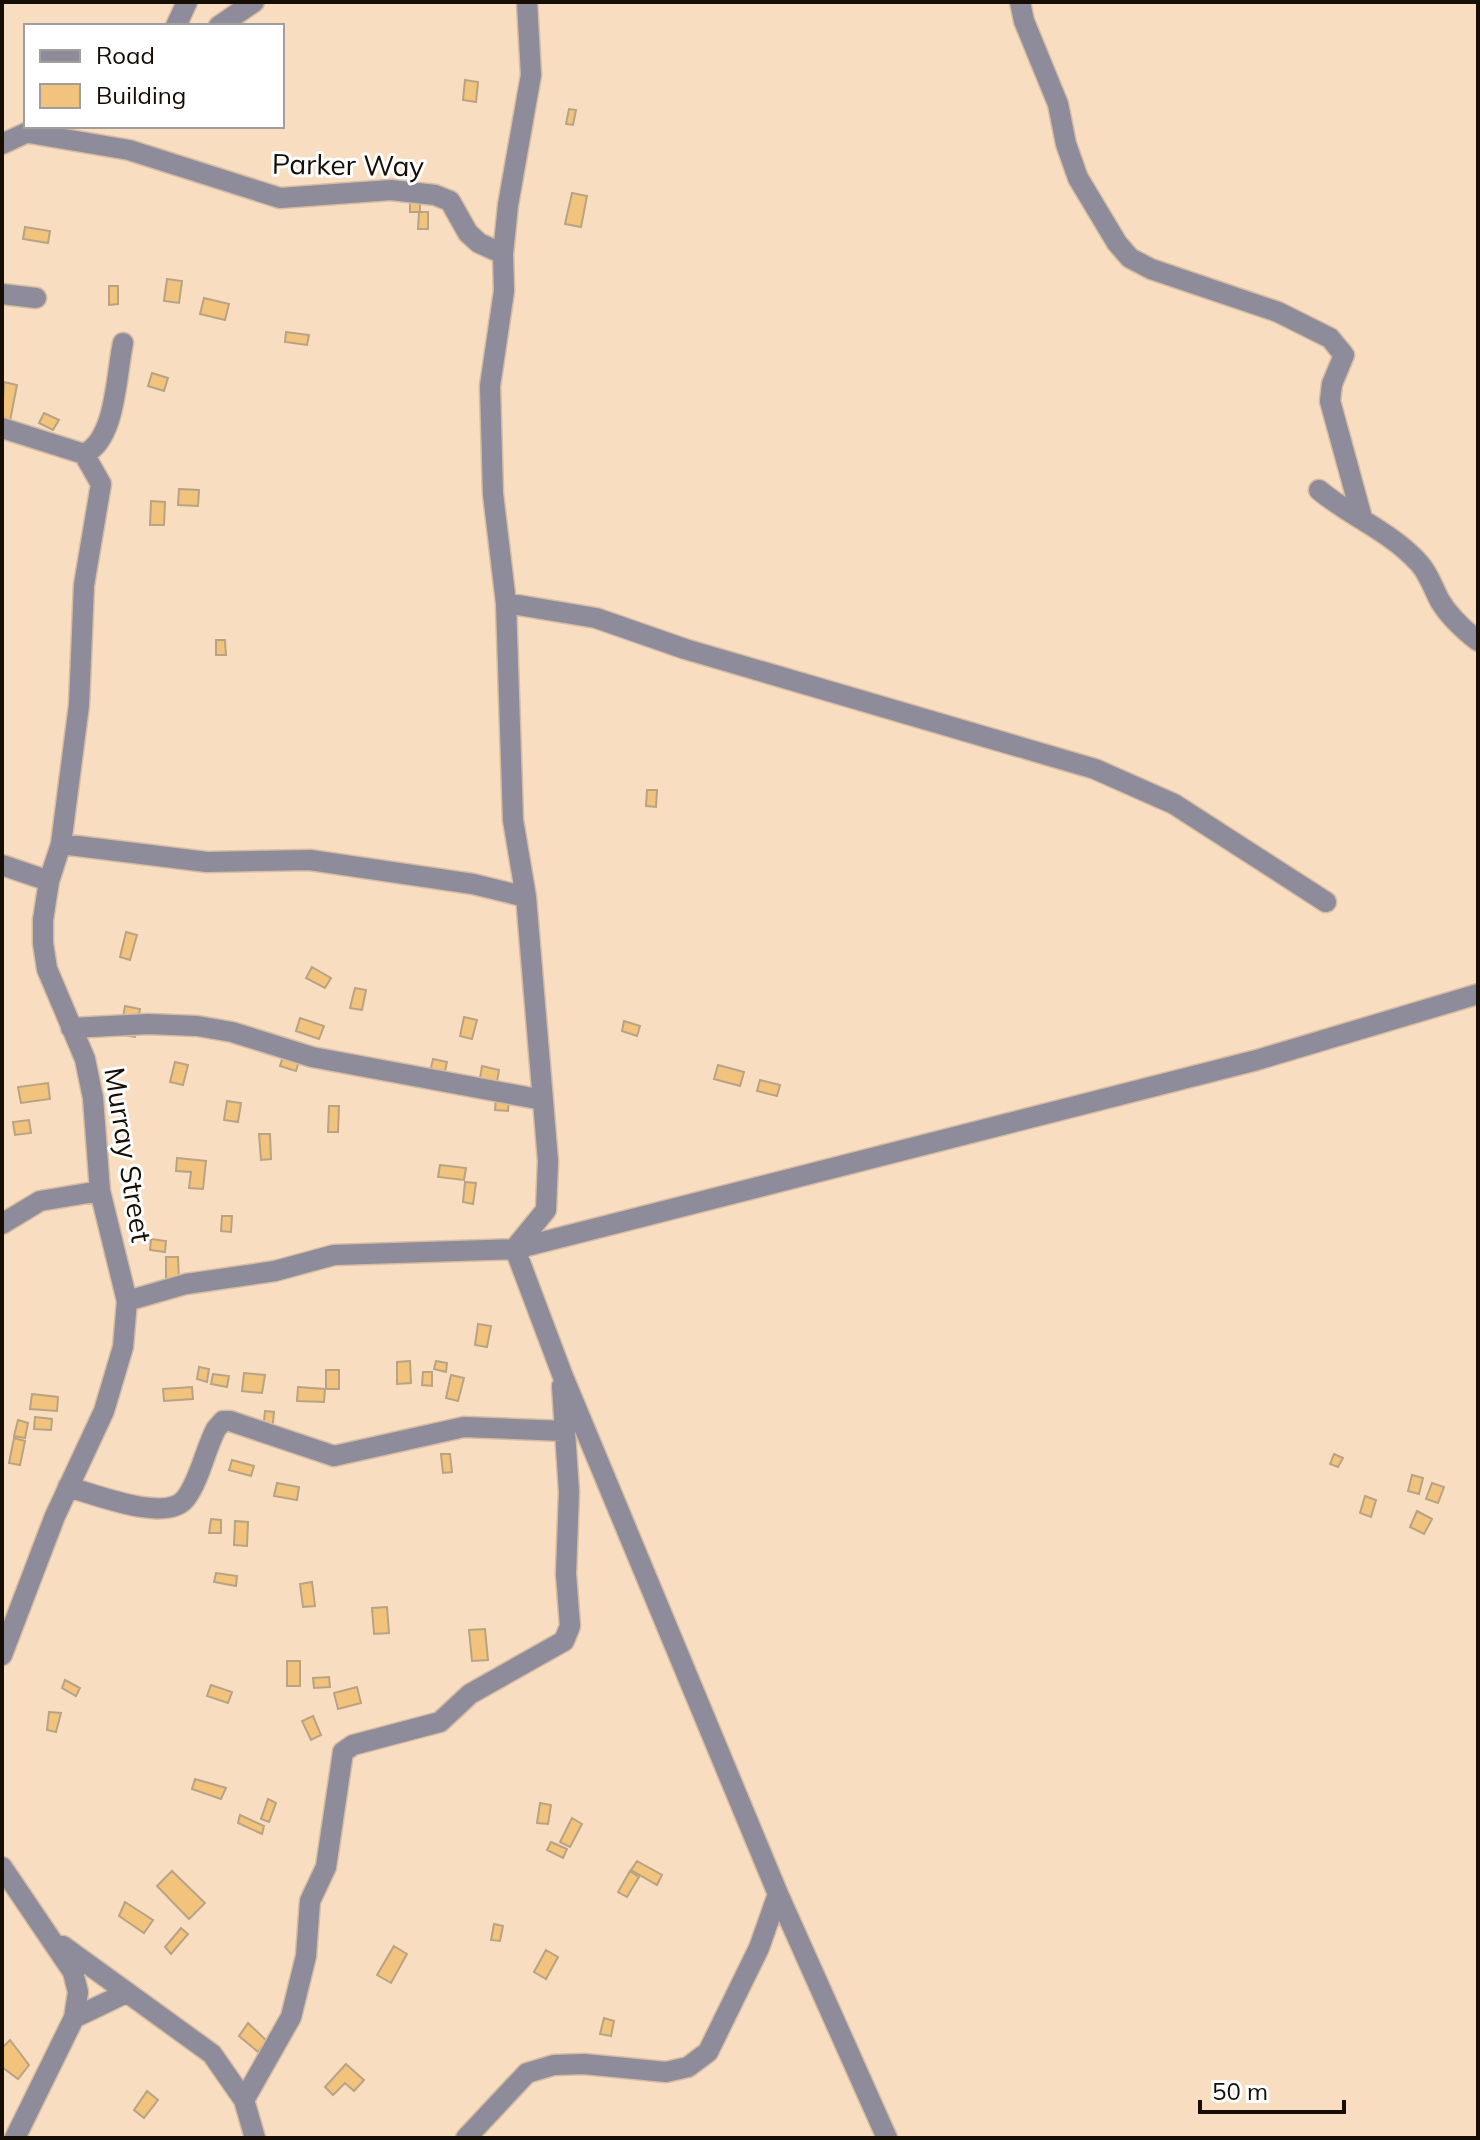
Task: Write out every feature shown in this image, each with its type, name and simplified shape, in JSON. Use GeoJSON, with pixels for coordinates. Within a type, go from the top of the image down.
{"type":"FeatureCollection","features":[{"type":"Feature","properties":{"kind":"street"},"geometry":{"type":"LineString","coordinates":[[177,24],[187,2]]}},
{"type":"Feature","properties":{"kind":"street"},"geometry":{"type":"LineString","coordinates":[[222,24],[254,2]]}},
{"type":"Feature","properties":{"kind":"street"},"geometry":{"type":"LineString","coordinates":[[515,1249],[546,1210],[548,1161],[526,897],[513,820],[506,603],[499,561],[490,438],[490,386],[504,291],[503,254],[523,104],[531,75],[527,2]]}},
{"type":"Feature","properties":{"kind":"street"},"geometry":{"type":"LineString","coordinates":[[1020,2],[1024,21],[1054,91],[1078,178],[1117,243],[1130,258],[1151,269],[1278,312],[1330,338],[1344,355],[1343,364],[1332,384],[1330,401],[1362,518]]}},
{"type":"Feature","properties":{"kind":"street"},"geometry":{"type":"LineString","coordinates":[[2,144],[35,129]]}},
{"type":"Feature","properties":{"kind":"street","name":"Parker Way"},"geometry":{"type":"LineString","coordinates":[[35,129],[129,150],[280,198],[391,190],[435,195],[450,201],[468,233],[503,254]]}},
{"type":"Feature","properties":{"kind":"street"},"geometry":{"type":"LineString","coordinates":[[2,294],[36,298]]}},
{"type":"Feature","properties":{"kind":"street"},"geometry":{"type":"LineString","coordinates":[[2,428],[84,454],[97,448],[107,428],[123,343]]}},
{"type":"Feature","properties":{"kind":"street","name":"Murray Street"},"geometry":{"type":"LineString","coordinates":[[2,1655],[68,1487],[115,1380],[123,1347],[127,1301],[100,1191],[93,1098],[85,1059],[50,980],[43,943],[49,881],[61,844],[79,705],[84,585],[101,498],[98,475],[84,454]]}},
{"type":"Feature","properties":{"kind":"street"},"geometry":{"type":"LineString","coordinates":[[1319,490],[1341,509],[1389,535],[1418,562],[1452,617],[1478,641]]}},
{"type":"Feature","properties":{"kind":"street"},"geometry":{"type":"LineString","coordinates":[[506,603],[596,618],[685,649],[1095,769],[1174,804],[1326,902]]}},
{"type":"Feature","properties":{"kind":"street"},"geometry":{"type":"LineString","coordinates":[[61,844],[207,862],[310,860],[473,884],[526,897]]}},
{"type":"Feature","properties":{"kind":"street"},"geometry":{"type":"LineString","coordinates":[[2,865],[49,881]]}},
{"type":"Feature","properties":{"kind":"street"},"geometry":{"type":"LineString","coordinates":[[127,1301],[186,1284],[275,1271],[334,1255],[515,1249],[1257,1060],[1478,994]]}},
{"type":"Feature","properties":{"kind":"street"},"geometry":{"type":"LineString","coordinates":[[71,1028],[148,1024],[197,1026],[232,1032],[312,1057],[543,1100]]}},
{"type":"Feature","properties":{"kind":"street"},"geometry":{"type":"LineString","coordinates":[[2,1224],[40,1201],[100,1191]]}},
{"type":"Feature","properties":{"kind":"street"},"geometry":{"type":"LineString","coordinates":[[515,1249],[562,1374],[778,1894],[887,2138]]}},
{"type":"Feature","properties":{"kind":"street"},"geometry":{"type":"LineString","coordinates":[[244,2100],[291,2017],[306,1956],[310,1901],[326,1867],[343,1752],[353,1745],[440,1722],[470,1694],[564,1641],[570,1626],[566,1574],[569,1492],[562,1374]]}},
{"type":"Feature","properties":{"kind":"street"},"geometry":{"type":"LineString","coordinates":[[68,1487],[150,1509],[173,1507],[186,1499],[216,1429],[230,1421],[334,1456],[464,1427],[564,1431]]}},
{"type":"Feature","properties":{"kind":"street"},"geometry":{"type":"LineString","coordinates":[[2,1867],[73,1972],[78,1992],[74,2018],[15,2138]]}},
{"type":"Feature","properties":{"kind":"street"},"geometry":{"type":"LineString","coordinates":[[466,2138],[527,2073],[554,2065],[584,2064],[666,2072],[688,2067],[708,2052],[759,1948],[778,1894]]}},
{"type":"Feature","properties":{"kind":"street"},"geometry":{"type":"LineString","coordinates":[[52,1938],[201,2044],[244,2100],[255,2138]]}},
{"type":"Feature","properties":{"kind":"street"},"geometry":{"type":"LineString","coordinates":[[74,2018],[126,1993]]}},
{"type":"Feature","properties":{"kind":"building"},"geometry":{"type":"Polygon","coordinates":[[[465,80],[478,82],[476,102],[463,100],[465,80]]]}},
{"type":"Feature","properties":{"kind":"building"},"geometry":{"type":"Polygon","coordinates":[[[569,109],[576,110],[573,125],[566,124],[569,109]]]}},
{"type":"Feature","properties":{"kind":"building"},"geometry":{"type":"Polygon","coordinates":[[[572,193],[587,196],[581,227],[565,224],[572,193]]]}},
{"type":"Feature","properties":{"kind":"building"},"geometry":{"type":"Polygon","coordinates":[[[410,203],[420,203],[420,212],[428,212],[428,229],[418,229],[419,212],[410,212],[410,203]]]}},
{"type":"Feature","properties":{"kind":"building"},"geometry":{"type":"Polygon","coordinates":[[[25,227],[50,231],[48,243],[23,239],[25,227]]]}},
{"type":"Feature","properties":{"kind":"building"},"geometry":{"type":"Polygon","coordinates":[[[167,279],[182,281],[179,303],[164,301],[167,279]]]}},
{"type":"Feature","properties":{"kind":"building"},"geometry":{"type":"Polygon","coordinates":[[[109,286],[118,286],[118,304],[109,305],[109,286]]]}},
{"type":"Feature","properties":{"kind":"building"},"geometry":{"type":"Polygon","coordinates":[[[204,298],[229,304],[225,320],[200,314],[204,298]]]}},
{"type":"Feature","properties":{"kind":"building"},"geometry":{"type":"Polygon","coordinates":[[[286,332],[309,335],[307,345],[285,342],[286,332]]]}},
{"type":"Feature","properties":{"kind":"building"},"geometry":{"type":"Polygon","coordinates":[[[152,373],[168,378],[164,391],[148,386],[152,373]]]}},
{"type":"Feature","properties":{"kind":"building"},"geometry":{"type":"Polygon","coordinates":[[[4,382],[17,385],[10,421],[2,420],[4,382]]]}},
{"type":"Feature","properties":{"kind":"building"},"geometry":{"type":"Polygon","coordinates":[[[44,413],[59,420],[53,430],[39,423],[44,413]]]}},
{"type":"Feature","properties":{"kind":"building"},"geometry":{"type":"Polygon","coordinates":[[[179,489],[199,490],[198,506],[178,505],[179,489]]]}},
{"type":"Feature","properties":{"kind":"building"},"geometry":{"type":"Polygon","coordinates":[[[151,501],[165,502],[164,525],[150,525],[151,501]]]}},
{"type":"Feature","properties":{"kind":"building"},"geometry":{"type":"Polygon","coordinates":[[[216,640],[225,640],[226,655],[216,655],[216,640]]]}},
{"type":"Feature","properties":{"kind":"building"},"geometry":{"type":"Polygon","coordinates":[[[647,790],[657,790],[656,807],[646,806],[647,790]]]}},
{"type":"Feature","properties":{"kind":"building"},"geometry":{"type":"Polygon","coordinates":[[[126,932],[137,935],[130,960],[120,957],[126,932]]]}},
{"type":"Feature","properties":{"kind":"building"},"geometry":{"type":"Polygon","coordinates":[[[312,967],[331,978],[325,988],[306,978],[312,967]]]}},
{"type":"Feature","properties":{"kind":"building"},"geometry":{"type":"Polygon","coordinates":[[[355,988],[366,990],[362,1010],[350,1008],[355,988]]]}},
{"type":"Feature","properties":{"kind":"building"},"geometry":{"type":"Polygon","coordinates":[[[125,1006],[140,1009],[135,1037],[120,1035],[125,1006]]]}},
{"type":"Feature","properties":{"kind":"building"},"geometry":{"type":"Polygon","coordinates":[[[464,1017],[477,1020],[472,1039],[460,1036],[464,1017]]]}},
{"type":"Feature","properties":{"kind":"building"},"geometry":{"type":"Polygon","coordinates":[[[300,1018],[324,1026],[319,1039],[296,1031],[300,1018]]]}},
{"type":"Feature","properties":{"kind":"building"},"geometry":{"type":"Polygon","coordinates":[[[624,1021],[640,1026],[637,1036],[622,1031],[624,1021]]]}},
{"type":"Feature","properties":{"kind":"building"},"geometry":{"type":"Polygon","coordinates":[[[283,1056],[299,1061],[296,1071],[280,1066],[283,1056]]]}},
{"type":"Feature","properties":{"kind":"building"},"geometry":{"type":"Polygon","coordinates":[[[433,1059],[447,1062],[441,1088],[427,1085],[433,1059]]]}},
{"type":"Feature","properties":{"kind":"building"},"geometry":{"type":"Polygon","coordinates":[[[175,1062],[188,1065],[183,1085],[170,1082],[175,1062]]]}},
{"type":"Feature","properties":{"kind":"building"},"geometry":{"type":"Polygon","coordinates":[[[718,1065],[744,1072],[740,1086],[714,1079],[718,1065]]]}},
{"type":"Feature","properties":{"kind":"building"},"geometry":{"type":"Polygon","coordinates":[[[482,1066],[499,1070],[497,1082],[480,1078],[482,1066]]]}},
{"type":"Feature","properties":{"kind":"building"},"geometry":{"type":"Polygon","coordinates":[[[760,1080],[780,1085],[777,1096],[757,1091],[760,1080]]]}},
{"type":"Feature","properties":{"kind":"building"},"geometry":{"type":"Polygon","coordinates":[[[48,1083],[50,1099],[21,1103],[18,1087],[48,1083]]]}},
{"type":"Feature","properties":{"kind":"building"},"geometry":{"type":"Polygon","coordinates":[[[497,1085],[510,1086],[508,1111],[495,1110],[497,1085]]]}},
{"type":"Feature","properties":{"kind":"building"},"geometry":{"type":"Polygon","coordinates":[[[227,1101],[241,1103],[238,1122],[224,1120],[227,1101]]]}},
{"type":"Feature","properties":{"kind":"building"},"geometry":{"type":"Polygon","coordinates":[[[329,1106],[339,1106],[338,1132],[328,1132],[329,1106]]]}},
{"type":"Feature","properties":{"kind":"building"},"geometry":{"type":"Polygon","coordinates":[[[29,1120],[31,1133],[15,1135],[13,1122],[29,1120]]]}},
{"type":"Feature","properties":{"kind":"building"},"geometry":{"type":"Polygon","coordinates":[[[259,1134],[270,1134],[271,1159],[261,1160],[259,1134]]]}},
{"type":"Feature","properties":{"kind":"building"},"geometry":{"type":"Polygon","coordinates":[[[177,1158],[206,1161],[203,1189],[189,1188],[191,1172],[176,1171],[177,1158]]]}},
{"type":"Feature","properties":{"kind":"building"},"geometry":{"type":"Polygon","coordinates":[[[440,1165],[466,1168],[464,1180],[438,1177],[440,1165]]]}},
{"type":"Feature","properties":{"kind":"building"},"geometry":{"type":"Polygon","coordinates":[[[465,1182],[476,1183],[473,1204],[463,1202],[465,1182]]]}},
{"type":"Feature","properties":{"kind":"building"},"geometry":{"type":"Polygon","coordinates":[[[222,1216],[232,1216],[231,1232],[221,1231],[222,1216]]]}},
{"type":"Feature","properties":{"kind":"building"},"geometry":{"type":"Polygon","coordinates":[[[151,1239],[166,1241],[165,1252],[150,1250],[151,1239]]]}},
{"type":"Feature","properties":{"kind":"building"},"geometry":{"type":"Polygon","coordinates":[[[166,1257],[178,1257],[179,1280],[166,1280],[166,1257]]]}},
{"type":"Feature","properties":{"kind":"building"},"geometry":{"type":"Polygon","coordinates":[[[478,1324],[491,1326],[487,1347],[475,1345],[478,1324]]]}},
{"type":"Feature","properties":{"kind":"building"},"geometry":{"type":"Polygon","coordinates":[[[410,1361],[411,1383],[397,1384],[397,1362],[410,1361]]]}},
{"type":"Feature","properties":{"kind":"building"},"geometry":{"type":"Polygon","coordinates":[[[436,1361],[447,1363],[446,1372],[434,1369],[436,1361]]]}},
{"type":"Feature","properties":{"kind":"building"},"geometry":{"type":"Polygon","coordinates":[[[199,1367],[209,1369],[207,1382],[197,1379],[199,1367]]]}},
{"type":"Feature","properties":{"kind":"building"},"geometry":{"type":"Polygon","coordinates":[[[326,1370],[339,1370],[339,1389],[326,1389],[326,1370]]]}},
{"type":"Feature","properties":{"kind":"building"},"geometry":{"type":"Polygon","coordinates":[[[423,1372],[432,1372],[432,1386],[422,1385],[423,1372]]]}},
{"type":"Feature","properties":{"kind":"building"},"geometry":{"type":"Polygon","coordinates":[[[244,1373],[265,1375],[262,1393],[242,1391],[244,1373]]]}},
{"type":"Feature","properties":{"kind":"building"},"geometry":{"type":"Polygon","coordinates":[[[213,1374],[229,1376],[227,1387],[211,1384],[213,1374]]]}},
{"type":"Feature","properties":{"kind":"building"},"geometry":{"type":"Polygon","coordinates":[[[451,1375],[464,1378],[458,1401],[446,1398],[451,1375]]]}},
{"type":"Feature","properties":{"kind":"building"},"geometry":{"type":"Polygon","coordinates":[[[192,1387],[193,1399],[164,1401],[163,1389],[192,1387]]]}},
{"type":"Feature","properties":{"kind":"building"},"geometry":{"type":"Polygon","coordinates":[[[298,1387],[325,1389],[324,1402],[297,1401],[298,1387]]]}},
{"type":"Feature","properties":{"kind":"building"},"geometry":{"type":"Polygon","coordinates":[[[32,1394],[58,1397],[57,1411],[30,1409],[32,1394]]]}},
{"type":"Feature","properties":{"kind":"building"},"geometry":{"type":"Polygon","coordinates":[[[265,1411],[274,1412],[272,1433],[263,1431],[265,1411]]]}},
{"type":"Feature","properties":{"kind":"building"},"geometry":{"type":"Polygon","coordinates":[[[35,1417],[52,1419],[51,1430],[34,1429],[35,1417]]]}},
{"type":"Feature","properties":{"kind":"building"},"geometry":{"type":"Polygon","coordinates":[[[18,1420],[28,1423],[25,1438],[14,1436],[18,1420]]]}},
{"type":"Feature","properties":{"kind":"building"},"geometry":{"type":"Polygon","coordinates":[[[14,1438],[25,1441],[20,1465],[9,1463],[14,1438]]]}},
{"type":"Feature","properties":{"kind":"building"},"geometry":{"type":"Polygon","coordinates":[[[441,1454],[450,1454],[452,1472],[443,1473],[441,1454]]]}},
{"type":"Feature","properties":{"kind":"building"},"geometry":{"type":"Polygon","coordinates":[[[1334,1454],[1343,1458],[1338,1467],[1330,1464],[1334,1454]]]}},
{"type":"Feature","properties":{"kind":"building"},"geometry":{"type":"Polygon","coordinates":[[[232,1460],[254,1466],[251,1476],[229,1470],[232,1460]]]}},
{"type":"Feature","properties":{"kind":"building"},"geometry":{"type":"Polygon","coordinates":[[[1412,1475],[1423,1478],[1419,1494],[1408,1491],[1412,1475]]]}},
{"type":"Feature","properties":{"kind":"building"},"geometry":{"type":"Polygon","coordinates":[[[277,1483],[299,1487],[297,1500],[274,1496],[277,1483]]]}},
{"type":"Feature","properties":{"kind":"building"},"geometry":{"type":"Polygon","coordinates":[[[1432,1483],[1444,1487],[1438,1503],[1426,1499],[1432,1483]]]}},
{"type":"Feature","properties":{"kind":"building"},"geometry":{"type":"Polygon","coordinates":[[[1365,1496],[1376,1500],[1371,1517],[1360,1513],[1365,1496]]]}},
{"type":"Feature","properties":{"kind":"building"},"geometry":{"type":"Polygon","coordinates":[[[1417,1511],[1432,1519],[1424,1534],[1410,1527],[1417,1511]]]}},
{"type":"Feature","properties":{"kind":"building"},"geometry":{"type":"Polygon","coordinates":[[[211,1519],[221,1520],[221,1533],[209,1533],[211,1519]]]}},
{"type":"Feature","properties":{"kind":"building"},"geometry":{"type":"Polygon","coordinates":[[[235,1521],[248,1522],[247,1546],[234,1545],[235,1521]]]}},
{"type":"Feature","properties":{"kind":"building"},"geometry":{"type":"Polygon","coordinates":[[[216,1573],[237,1576],[236,1586],[214,1582],[216,1573]]]}},
{"type":"Feature","properties":{"kind":"building"},"geometry":{"type":"Polygon","coordinates":[[[312,1582],[315,1606],[303,1607],[300,1584],[312,1582]]]}},
{"type":"Feature","properties":{"kind":"building"},"geometry":{"type":"Polygon","coordinates":[[[387,1607],[389,1633],[374,1634],[372,1608],[387,1607]]]}},
{"type":"Feature","properties":{"kind":"building"},"geometry":{"type":"Polygon","coordinates":[[[485,1629],[488,1660],[472,1661],[469,1630],[485,1629]]]}},
{"type":"Feature","properties":{"kind":"building"},"geometry":{"type":"Polygon","coordinates":[[[287,1661],[300,1661],[300,1686],[287,1686],[287,1661]]]}},
{"type":"Feature","properties":{"kind":"building"},"geometry":{"type":"Polygon","coordinates":[[[329,1677],[330,1687],[314,1688],[313,1678],[329,1677]]]}},
{"type":"Feature","properties":{"kind":"building"},"geometry":{"type":"Polygon","coordinates":[[[65,1680],[80,1688],[76,1696],[62,1688],[65,1680]]]}},
{"type":"Feature","properties":{"kind":"building"},"geometry":{"type":"Polygon","coordinates":[[[211,1685],[232,1692],[228,1703],[207,1696],[211,1685]]]}},
{"type":"Feature","properties":{"kind":"building"},"geometry":{"type":"Polygon","coordinates":[[[357,1687],[361,1703],[338,1709],[334,1693],[357,1687]]]}},
{"type":"Feature","properties":{"kind":"building"},"geometry":{"type":"Polygon","coordinates":[[[49,1712],[61,1713],[56,1732],[47,1730],[49,1712]]]}},
{"type":"Feature","properties":{"kind":"building"},"geometry":{"type":"Polygon","coordinates":[[[313,1716],[321,1735],[311,1740],[302,1721],[313,1716]]]}},
{"type":"Feature","properties":{"kind":"building"},"geometry":{"type":"Polygon","coordinates":[[[195,1779],[226,1788],[221,1799],[192,1789],[195,1779]]]}},
{"type":"Feature","properties":{"kind":"building"},"geometry":{"type":"Polygon","coordinates":[[[268,1799],[276,1803],[269,1822],[261,1819],[268,1799]]]}},
{"type":"Feature","properties":{"kind":"building"},"geometry":{"type":"Polygon","coordinates":[[[540,1803],[551,1805],[548,1824],[537,1823],[540,1803]]]}},
{"type":"Feature","properties":{"kind":"building"},"geometry":{"type":"Polygon","coordinates":[[[240,1815],[264,1826],[262,1834],[238,1823],[240,1815]]]}},
{"type":"Feature","properties":{"kind":"building"},"geometry":{"type":"Polygon","coordinates":[[[572,1818],[582,1824],[570,1847],[560,1842],[572,1818]]]}},
{"type":"Feature","properties":{"kind":"building"},"geometry":{"type":"Polygon","coordinates":[[[551,1842],[567,1849],[563,1858],[547,1850],[551,1842]]]}},
{"type":"Feature","properties":{"kind":"building"},"geometry":{"type":"Polygon","coordinates":[[[637,1861],[662,1875],[657,1885],[631,1870],[637,1861]]]}},
{"type":"Feature","properties":{"kind":"building"},"geometry":{"type":"Polygon","coordinates":[[[172,1871],[205,1903],[189,1919],[157,1886],[172,1871]]]}},
{"type":"Feature","properties":{"kind":"building"},"geometry":{"type":"Polygon","coordinates":[[[630,1871],[639,1877],[627,1897],[618,1892],[630,1871]]]}},
{"type":"Feature","properties":{"kind":"building"},"geometry":{"type":"Polygon","coordinates":[[[125,1902],[153,1920],[144,1933],[119,1916],[125,1902]]]}},
{"type":"Feature","properties":{"kind":"building"},"geometry":{"type":"Polygon","coordinates":[[[494,1924],[503,1926],[500,1941],[491,1940],[494,1924]]]}},
{"type":"Feature","properties":{"kind":"building"},"geometry":{"type":"Polygon","coordinates":[[[181,1928],[188,1934],[171,1954],[165,1947],[181,1928]]]}},
{"type":"Feature","properties":{"kind":"building"},"geometry":{"type":"Polygon","coordinates":[[[394,1946],[407,1954],[391,1983],[377,1975],[394,1946]]]}},
{"type":"Feature","properties":{"kind":"building"},"geometry":{"type":"Polygon","coordinates":[[[546,1950],[558,1957],[546,1979],[534,1972],[546,1950]]]}},
{"type":"Feature","properties":{"kind":"building"},"geometry":{"type":"Polygon","coordinates":[[[604,2018],[614,2021],[611,2036],[600,2034],[604,2018]]]}},
{"type":"Feature","properties":{"kind":"building"},"geometry":{"type":"Polygon","coordinates":[[[248,2023],[267,2041],[258,2052],[239,2036],[248,2023]]]}},
{"type":"Feature","properties":{"kind":"building"},"geometry":{"type":"Polygon","coordinates":[[[10,2040],[29,2065],[18,2079],[2,2067],[2,2048],[10,2040]]]}},
{"type":"Feature","properties":{"kind":"building"},"geometry":{"type":"Polygon","coordinates":[[[346,2064],[364,2080],[354,2091],[345,2083],[333,2095],[325,2087],[346,2064]]]}},
{"type":"Feature","properties":{"kind":"building"},"geometry":{"type":"Polygon","coordinates":[[[147,2091],[158,2100],[144,2118],[134,2110],[147,2091]]]}}]}
